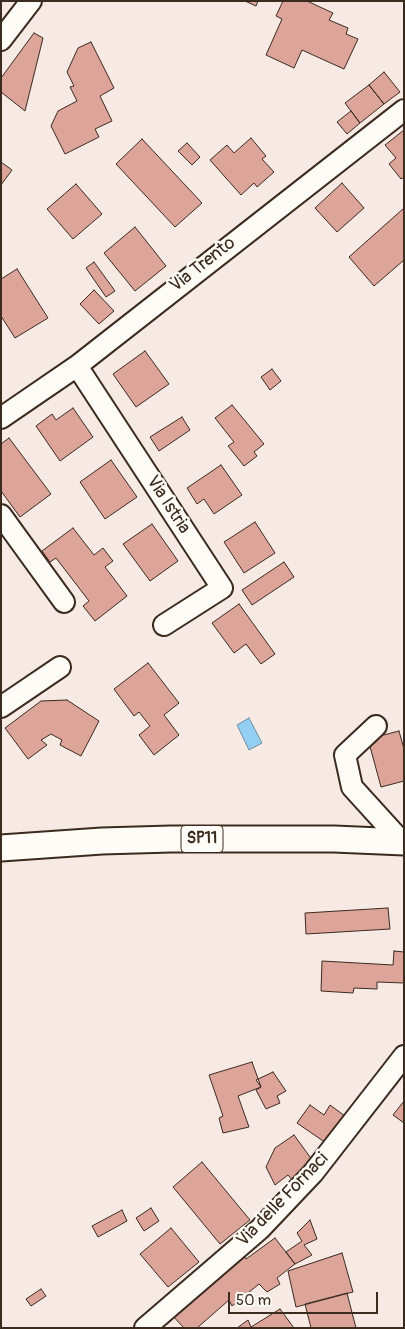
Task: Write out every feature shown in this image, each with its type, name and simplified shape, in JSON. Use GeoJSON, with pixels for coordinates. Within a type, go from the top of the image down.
{"type":"FeatureCollection","features":[{"type":"Feature","properties":{"kind":"main road","name":"SP11"},"geometry":{"type":"LineString","coordinates":[[1,848],[102,841],[171,839],[334,839],[403,842]]}},
{"type":"Feature","properties":{"kind":"street"},"geometry":{"type":"LineString","coordinates":[[1,40],[32,1]]}},
{"type":"Feature","properties":{"kind":"street","name":"Via Trento"},"geometry":{"type":"LineString","coordinates":[[1,418],[77,366],[404,110]]}},
{"type":"Feature","properties":{"kind":"street","name":"Via Istria"},"geometry":{"type":"LineString","coordinates":[[77,366],[222,588],[164,625]]}},
{"type":"Feature","properties":{"kind":"street"},"geometry":{"type":"LineString","coordinates":[[1,515],[64,602]]}},
{"type":"Feature","properties":{"kind":"street"},"geometry":{"type":"LineString","coordinates":[[1,707],[60,667]]}},
{"type":"Feature","properties":{"kind":"street"},"geometry":{"type":"LineString","coordinates":[[376,726],[345,755],[352,787],[403,842]]}},
{"type":"Feature","properties":{"kind":"street","name":"Via delle Fornaci"},"geometry":{"type":"LineString","coordinates":[[145,1328],[260,1229],[306,1180],[404,1056]]}},
{"type":"Feature","properties":{"kind":"water"},"geometry":{"type":"Polygon","coordinates":[[[249,718],[262,743],[249,750],[237,725],[249,718]]]}},
{"type":"Feature","properties":{"kind":"building"},"geometry":{"type":"Polygon","coordinates":[[[245,1],[258,1],[256,6],[245,1]]]}},
{"type":"Feature","properties":{"kind":"building"},"geometry":{"type":"Polygon","coordinates":[[[283,1],[307,1],[333,13],[329,20],[348,28],[346,34],[358,39],[344,69],[302,50],[294,68],[266,55],[282,19],[276,16],[283,1]]]}},
{"type":"Feature","properties":{"kind":"building"},"geometry":{"type":"Polygon","coordinates":[[[34,33],[43,38],[25,111],[1,92],[1,78],[34,33]]]}},
{"type":"Feature","properties":{"kind":"building"},"geometry":{"type":"Polygon","coordinates":[[[91,42],[114,88],[100,96],[112,121],[95,129],[99,137],[65,154],[51,126],[58,111],[77,101],[70,87],[74,86],[67,72],[78,48],[91,42]]]}},
{"type":"Feature","properties":{"kind":"building"},"geometry":{"type":"Polygon","coordinates":[[[384,72],[400,92],[384,104],[369,85],[384,72]]]}},
{"type":"Feature","properties":{"kind":"building"},"geometry":{"type":"Polygon","coordinates":[[[369,85],[384,104],[360,123],[345,103],[369,85]]]}},
{"type":"Feature","properties":{"kind":"building"},"geometry":{"type":"Polygon","coordinates":[[[351,111],[360,123],[347,134],[337,122],[351,111]]]}},
{"type":"Feature","properties":{"kind":"building"},"geometry":{"type":"Polygon","coordinates":[[[404,130],[404,177],[401,179],[389,164],[396,158],[385,145],[404,130]]]}},
{"type":"Feature","properties":{"kind":"building"},"geometry":{"type":"Polygon","coordinates":[[[251,138],[266,156],[262,159],[274,172],[257,187],[254,183],[241,195],[210,160],[227,145],[234,153],[251,138]]]}},
{"type":"Feature","properties":{"kind":"building"},"geometry":{"type":"Polygon","coordinates":[[[142,139],[202,203],[175,227],[116,164],[142,139]]]}},
{"type":"Feature","properties":{"kind":"building"},"geometry":{"type":"Polygon","coordinates":[[[187,143],[200,157],[192,165],[178,151],[187,143]]]}},
{"type":"Feature","properties":{"kind":"building"},"geometry":{"type":"Polygon","coordinates":[[[1,162],[12,170],[1,185],[1,162]]]}},
{"type":"Feature","properties":{"kind":"building"},"geometry":{"type":"Polygon","coordinates":[[[342,183],[364,208],[337,232],[315,208],[342,183]]]}},
{"type":"Feature","properties":{"kind":"building"},"geometry":{"type":"Polygon","coordinates":[[[76,184],[102,214],[73,239],[47,209],[76,184]]]}},
{"type":"Feature","properties":{"kind":"building"},"geometry":{"type":"Polygon","coordinates":[[[404,208],[404,260],[374,286],[349,257],[404,208]]]}},
{"type":"Feature","properties":{"kind":"building"},"geometry":{"type":"Polygon","coordinates":[[[135,227],[166,266],[135,291],[104,253],[135,227]]]}},
{"type":"Feature","properties":{"kind":"building"},"geometry":{"type":"Polygon","coordinates":[[[94,262],[115,291],[106,297],[86,268],[94,262]]]}},
{"type":"Feature","properties":{"kind":"building"},"geometry":{"type":"Polygon","coordinates":[[[17,269],[48,318],[15,338],[1,316],[1,279],[17,269]]]}},
{"type":"Feature","properties":{"kind":"building"},"geometry":{"type":"Polygon","coordinates":[[[94,290],[114,311],[99,324],[80,304],[94,290]]]}},
{"type":"Feature","properties":{"kind":"building"},"geometry":{"type":"Polygon","coordinates":[[[145,351],[169,384],[136,407],[113,374],[145,351]]]}},
{"type":"Feature","properties":{"kind":"building"},"geometry":{"type":"Polygon","coordinates":[[[272,369],[281,381],[270,390],[261,377],[272,369]]]}},
{"type":"Feature","properties":{"kind":"building"},"geometry":{"type":"Polygon","coordinates":[[[232,405],[264,444],[254,452],[257,456],[244,466],[228,446],[234,442],[215,418],[232,405]]]}},
{"type":"Feature","properties":{"kind":"building"},"geometry":{"type":"Polygon","coordinates":[[[73,408],[93,437],[60,461],[36,426],[52,414],[56,420],[73,408]]]}},
{"type":"Feature","properties":{"kind":"building"},"geometry":{"type":"Polygon","coordinates":[[[182,417],[190,430],[159,451],[150,437],[182,417]]]}},
{"type":"Feature","properties":{"kind":"building"},"geometry":{"type":"Polygon","coordinates":[[[9,438],[51,494],[20,517],[1,491],[1,444],[9,438]]]}},
{"type":"Feature","properties":{"kind":"building"},"geometry":{"type":"Polygon","coordinates":[[[111,460],[137,497],[105,519],[80,482],[111,460]]]}},
{"type":"Feature","properties":{"kind":"building"},"geometry":{"type":"Polygon","coordinates":[[[221,465],[242,495],[214,514],[204,499],[197,504],[187,488],[221,465]]]}},
{"type":"Feature","properties":{"kind":"building"},"geometry":{"type":"Polygon","coordinates":[[[255,522],[275,553],[244,573],[224,542],[255,522]]]}},
{"type":"Feature","properties":{"kind":"building"},"geometry":{"type":"Polygon","coordinates":[[[152,524],[178,561],[150,581],[123,544],[152,524]]]}},
{"type":"Feature","properties":{"kind":"building"},"geometry":{"type":"Polygon","coordinates":[[[73,528],[94,555],[103,548],[113,561],[105,567],[127,596],[95,621],[83,606],[89,601],[56,558],[50,562],[42,551],[73,528]]]}},
{"type":"Feature","properties":{"kind":"building"},"geometry":{"type":"Polygon","coordinates":[[[284,562],[294,577],[252,605],[242,590],[284,562]]]}},
{"type":"Feature","properties":{"kind":"building"},"geometry":{"type":"Polygon","coordinates":[[[239,604],[275,654],[261,664],[246,644],[234,653],[212,623],[239,604]]]}},
{"type":"Feature","properties":{"kind":"building"},"geometry":{"type":"Polygon","coordinates":[[[148,663],[179,703],[164,715],[179,735],[154,755],[139,735],[150,726],[139,712],[134,716],[114,689],[148,663]]]}},
{"type":"Feature","properties":{"kind":"building"},"geometry":{"type":"Polygon","coordinates":[[[67,700],[99,721],[81,756],[60,745],[62,740],[51,734],[41,740],[47,745],[28,759],[5,728],[41,701],[67,700]]]}},
{"type":"Feature","properties":{"kind":"building"},"geometry":{"type":"Polygon","coordinates":[[[399,731],[404,749],[404,781],[381,787],[368,739],[399,731]]]}},
{"type":"Feature","properties":{"kind":"building"},"geometry":{"type":"Polygon","coordinates":[[[388,908],[390,929],[306,934],[305,913],[388,908]]]}},
{"type":"Feature","properties":{"kind":"building"},"geometry":{"type":"Polygon","coordinates":[[[394,951],[404,952],[404,983],[377,982],[377,989],[354,988],[353,993],[321,991],[322,961],[393,965],[394,951]]]}},
{"type":"Feature","properties":{"kind":"building"},"geometry":{"type":"Polygon","coordinates":[[[252,1062],[261,1087],[238,1096],[249,1127],[223,1133],[219,1118],[223,1116],[209,1075],[252,1062]]]}},
{"type":"Feature","properties":{"kind":"building"},"geometry":{"type":"Polygon","coordinates":[[[273,1072],[286,1091],[277,1096],[280,1103],[266,1109],[256,1090],[261,1087],[256,1080],[273,1072]]]}},
{"type":"Feature","properties":{"kind":"building"},"geometry":{"type":"Polygon","coordinates":[[[404,1101],[404,1123],[393,1115],[404,1101]]]}},
{"type":"Feature","properties":{"kind":"building"},"geometry":{"type":"Polygon","coordinates":[[[310,1105],[324,1115],[330,1105],[345,1116],[326,1143],[297,1123],[310,1105]]]}},
{"type":"Feature","properties":{"kind":"building"},"geometry":{"type":"Polygon","coordinates":[[[294,1135],[313,1161],[293,1181],[288,1175],[275,1185],[266,1167],[275,1148],[294,1135]]]}},
{"type":"Feature","properties":{"kind":"building"},"geometry":{"type":"Polygon","coordinates":[[[202,1162],[250,1220],[220,1244],[173,1187],[202,1162]]]}},
{"type":"Feature","properties":{"kind":"building"},"geometry":{"type":"Polygon","coordinates":[[[151,1208],[159,1221],[144,1231],[136,1218],[151,1208]]]}},
{"type":"Feature","properties":{"kind":"building"},"geometry":{"type":"Polygon","coordinates":[[[122,1210],[127,1221],[98,1237],[92,1226],[122,1210]]]}},
{"type":"Feature","properties":{"kind":"building"},"geometry":{"type":"Polygon","coordinates":[[[310,1220],[317,1239],[304,1245],[312,1255],[295,1264],[286,1252],[302,1241],[297,1233],[310,1220]]]}},
{"type":"Feature","properties":{"kind":"building"},"geometry":{"type":"Polygon","coordinates":[[[171,1228],[199,1262],[168,1287],[140,1254],[171,1228]]]}},
{"type":"Feature","properties":{"kind":"building"},"geometry":{"type":"Polygon","coordinates":[[[275,1238],[295,1264],[277,1278],[280,1284],[267,1292],[259,1284],[232,1306],[229,1300],[197,1328],[184,1328],[171,1314],[243,1254],[246,1259],[275,1238]]]}},
{"type":"Feature","properties":{"kind":"building"},"geometry":{"type":"Polygon","coordinates":[[[342,1253],[353,1292],[296,1307],[288,1271],[342,1253]]]}},
{"type":"Feature","properties":{"kind":"building"},"geometry":{"type":"Polygon","coordinates":[[[41,1289],[46,1296],[31,1306],[26,1299],[41,1289]]]}},
{"type":"Feature","properties":{"kind":"building"},"geometry":{"type":"Polygon","coordinates":[[[347,1293],[356,1328],[311,1328],[305,1304],[347,1293]]]}},
{"type":"Feature","properties":{"kind":"building"},"geometry":{"type":"Polygon","coordinates":[[[280,1309],[294,1328],[237,1328],[248,1320],[251,1327],[280,1309]]]}}]}
